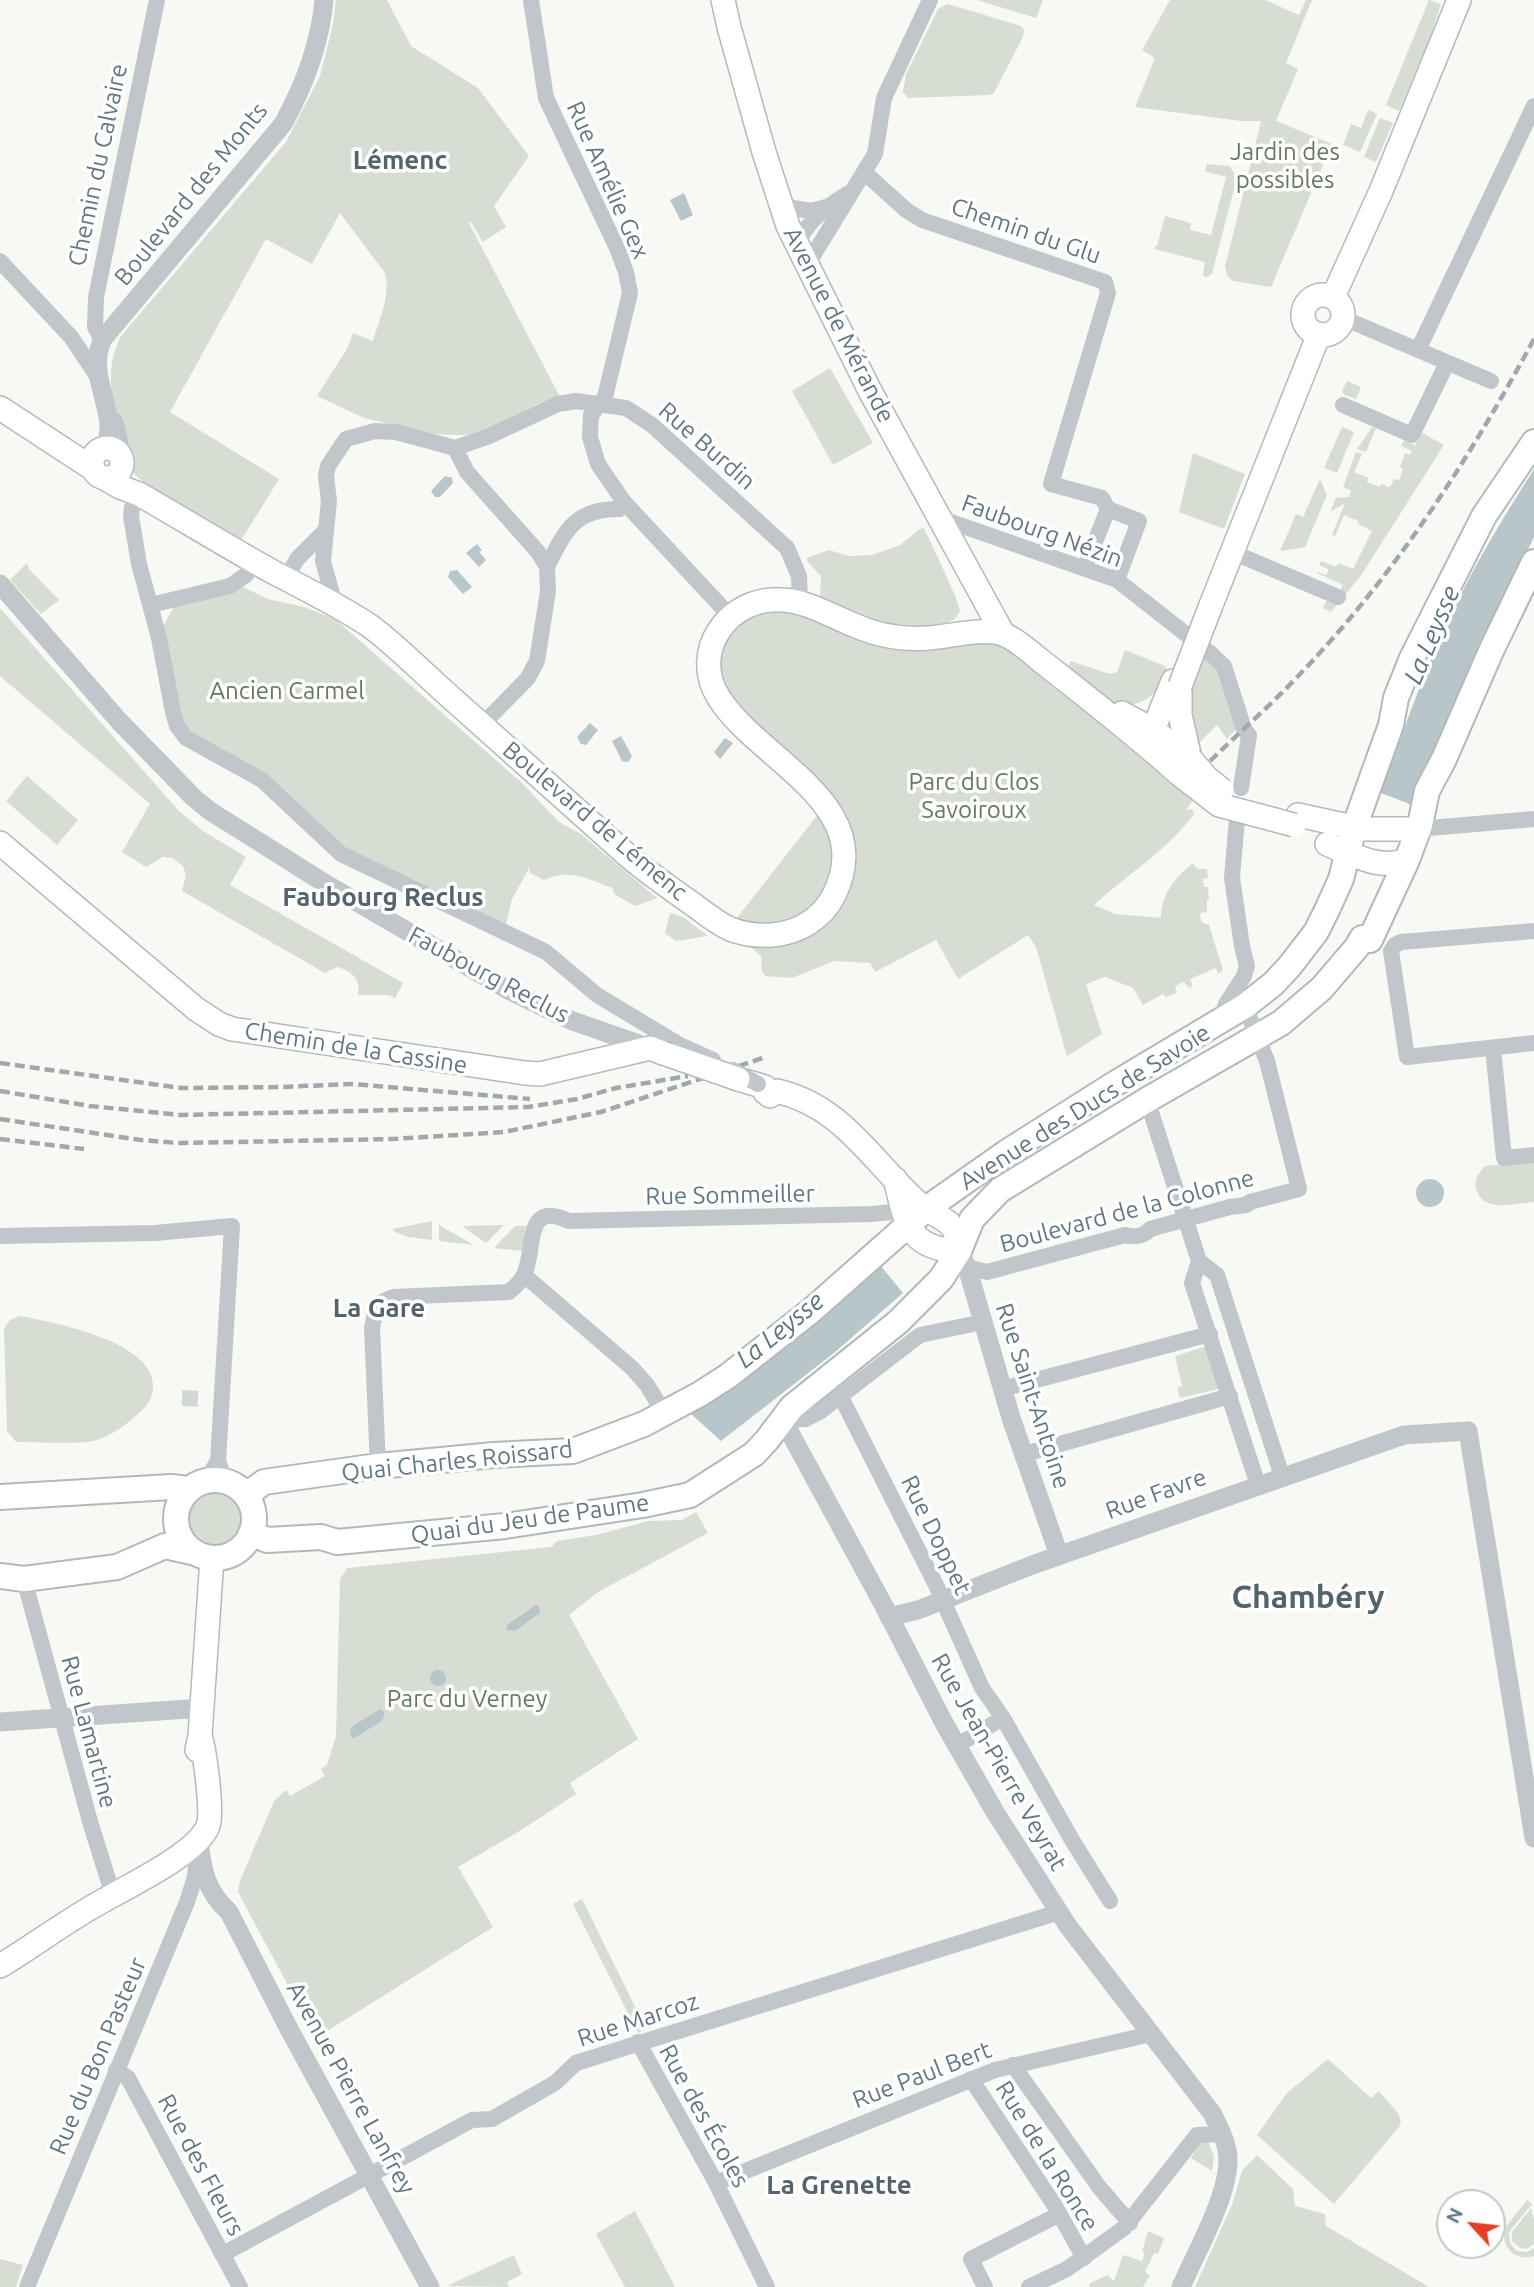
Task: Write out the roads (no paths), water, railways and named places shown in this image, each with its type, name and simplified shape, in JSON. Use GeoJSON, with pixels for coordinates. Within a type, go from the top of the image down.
{"type":"FeatureCollection","features":[{"type":"Feature","properties":{"kind":"main road","name":"Avenue de Mérande"},"geometry":{"type":"LineString","coordinates":[[723,0],[781,206],[806,267],[870,391],[1002,632]]}},
{"type":"Feature","properties":{"kind":"main road"},"geometry":{"type":"LineString","coordinates":[[1338,308],[1320,295],[1306,305],[1303,316],[1311,331],[1329,334],[1336,330],[1338,308],[1381,191],[1458,1]]}},
{"type":"Feature","properties":{"kind":"main road"},"geometry":{"type":"LineString","coordinates":[[1151,740],[1211,605],[1319,334]]}},
{"type":"Feature","properties":{"kind":"main road","name":"Boulevard de Lémenc"},"geometry":{"type":"LineString","coordinates":[[0,408],[57,445],[107,462],[139,494],[372,628],[648,873],[718,922],[744,933],[773,935],[792,932],[822,913],[832,900],[842,873],[844,842],[834,815],[826,804],[749,731],[716,694],[708,671],[710,648],[730,616]]}},
{"type":"Feature","properties":{"kind":"main road","name":"Avenue des Ducs de Savoie"},"geometry":{"type":"LineString","coordinates":[[664,1413],[712,1388],[759,1353],[912,1216],[1046,1126],[1245,1006],[1273,984],[1303,950],[1321,921],[1341,879],[1337,848],[1354,828],[1391,725],[1396,698],[1416,649],[1484,516],[1534,442]]}},
{"type":"Feature","properties":{"kind":"main road","name":"Avenue des Ducs de Savoie"},"geometry":{"type":"LineString","coordinates":[[783,1420],[792,1406],[898,1322],[963,1259],[972,1219],[1000,1190],[1147,1100],[1281,1023],[1322,988],[1362,938],[1370,940],[1407,860],[1427,791],[1534,562]]}},
{"type":"Feature","properties":{"kind":"main road"},"geometry":{"type":"LineString","coordinates":[[730,616],[754,603],[776,599],[800,602],[867,631],[886,636],[930,638],[1002,632],[1089,699],[1151,740]]}},
{"type":"Feature","properties":{"kind":"main road"},"geometry":{"type":"LineString","coordinates":[[1119,712],[1133,712],[1144,708],[1176,683]]}},
{"type":"Feature","properties":{"kind":"main road"},"geometry":{"type":"LineString","coordinates":[[1176,683],[1184,766]]}},
{"type":"Feature","properties":{"kind":"main road"},"geometry":{"type":"LineString","coordinates":[[1089,699],[1119,712],[1184,766],[1206,777],[1226,793],[1296,820],[1354,828],[1418,829]]}},
{"type":"Feature","properties":{"kind":"main road"},"geometry":{"type":"LineString","coordinates":[[1296,820],[1337,848],[1371,862],[1407,860]]}},
{"type":"Feature","properties":{"kind":"main road","name":"Chemin de la Cassine"},"geometry":{"type":"LineString","coordinates":[[0,843],[90,922],[196,1009],[219,1024],[525,1073],[540,1073],[664,1049]]}},
{"type":"Feature","properties":{"kind":"main road","name":"Faubourg Reclus"},"geometry":{"type":"LineString","coordinates":[[664,1049],[760,1085],[798,1096],[818,1106],[848,1128],[895,1179],[912,1216],[950,1225],[955,1231],[963,1259]]}},
{"type":"Feature","properties":{"kind":"main road","name":"Quai Charles Roissard"},"geometry":{"type":"LineString","coordinates":[[246,1495],[264,1482],[379,1466],[573,1451],[628,1431],[664,1413]]}},
{"type":"Feature","properties":{"kind":"main road","name":"Quai du Jeu de Paume"},"geometry":{"type":"LineString","coordinates":[[251,1534],[267,1540],[321,1537],[337,1542],[365,1540],[530,1522],[686,1497],[754,1454],[783,1420]]}},
{"type":"Feature","properties":{"kind":"main road"},"geometry":{"type":"LineString","coordinates":[[205,1555],[183,1542],[176,1521],[179,1503],[210,1478]]}},
{"type":"Feature","properties":{"kind":"main road"},"geometry":{"type":"LineString","coordinates":[[0,1497],[171,1487],[210,1478],[237,1486],[246,1495],[254,1514],[251,1534],[238,1550],[226,1556],[205,1555],[165,1546],[117,1567],[12,1578]]}},
{"type":"Feature","properties":{"kind":"main road"},"geometry":{"type":"LineString","coordinates":[[0,1966],[161,1868],[199,1840],[209,1825],[207,1765],[200,1736],[205,1555]]}},
{"type":"Feature","properties":{"kind":"street","name":"Chemin du Calvaire"},"geometry":{"type":"LineString","coordinates":[[102,340],[95,327],[96,297],[157,0]]}},
{"type":"Feature","properties":{"kind":"street","name":"Boulevard des Monts"},"geometry":{"type":"LineString","coordinates":[[102,340],[283,124],[300,92],[315,52],[324,0]]}},
{"type":"Feature","properties":{"kind":"street","name":"Rue Amélie Gex"},"geometry":{"type":"LineString","coordinates":[[531,0],[546,98],[617,248],[630,293],[605,397],[592,415],[590,437],[597,464],[624,502],[730,616]]}},
{"type":"Feature","properties":{"kind":"street"},"geometry":{"type":"LineString","coordinates":[[806,267],[865,173],[877,147],[884,98],[930,0]]}},
{"type":"Feature","properties":{"kind":"street"},"geometry":{"type":"LineString","coordinates":[[1418,350],[1534,106]]}},
{"type":"Feature","properties":{"kind":"street","name":"Chemin du Glu"},"geometry":{"type":"LineString","coordinates":[[865,173],[906,210],[922,220],[1105,282],[1108,293],[1051,484],[1102,498],[1108,509]]}},
{"type":"Feature","properties":{"kind":"street"},"geometry":{"type":"LineString","coordinates":[[797,245],[802,233],[829,206],[852,191]]}},
{"type":"Feature","properties":{"kind":"street"},"geometry":{"type":"LineString","coordinates":[[781,206],[811,211],[829,206]]}},
{"type":"Feature","properties":{"kind":"street"},"geometry":{"type":"LineString","coordinates":[[0,261],[71,337],[101,382]]}},
{"type":"Feature","properties":{"kind":"street"},"geometry":{"type":"LineString","coordinates":[[1338,308],[1418,350],[1491,381]]}},
{"type":"Feature","properties":{"kind":"street"},"geometry":{"type":"LineString","coordinates":[[102,340],[97,357],[101,382],[108,413],[116,426],[107,462]]}},
{"type":"Feature","properties":{"kind":"street"},"geometry":{"type":"LineString","coordinates":[[1343,405],[1412,435],[1447,363]]}},
{"type":"Feature","properties":{"kind":"street","name":"Rue Burdin"},"geometry":{"type":"LineString","coordinates":[[455,448],[487,437],[558,404],[576,401],[626,408],[652,425],[787,548],[799,576],[800,602]]}},
{"type":"Feature","properties":{"kind":"street"},"geometry":{"type":"LineString","coordinates":[[335,605],[323,561],[329,501],[326,476],[328,466],[346,439],[375,431],[396,432],[455,448],[467,472],[538,552],[547,567],[548,591],[537,661],[528,678],[482,726]]}},
{"type":"Feature","properties":{"kind":"street"},"geometry":{"type":"LineString","coordinates":[[139,494],[131,516],[139,565],[151,605],[172,696],[173,712],[177,726],[186,738],[262,780],[341,854],[546,951],[664,1049]]}},
{"type":"Feature","properties":{"kind":"street"},"geometry":{"type":"LineString","coordinates":[[547,567],[564,533],[580,516],[600,509],[619,509],[624,502]]}},
{"type":"Feature","properties":{"kind":"street"},"geometry":{"type":"LineString","coordinates":[[1085,567],[1108,509],[1139,521],[1117,580]]}},
{"type":"Feature","properties":{"kind":"street","name":"Faubourg Nézin"},"geometry":{"type":"LineString","coordinates":[[940,518],[1117,580],[1210,653],[1224,666],[1244,729],[1250,735],[1241,788]]}},
{"type":"Feature","properties":{"kind":"street"},"geometry":{"type":"LineString","coordinates":[[286,579],[297,559],[325,531]]}},
{"type":"Feature","properties":{"kind":"street"},"geometry":{"type":"LineString","coordinates":[[1232,552],[1338,597]]}},
{"type":"Feature","properties":{"kind":"street"},"geometry":{"type":"LineString","coordinates":[[151,605],[230,586],[246,575],[254,561]]}},
{"type":"Feature","properties":{"kind":"street","name":"Faubourg Reclus"},"geometry":{"type":"LineString","coordinates":[[0,584],[118,721],[210,811],[326,884],[509,991],[570,1020],[664,1049]]}},
{"type":"Feature","properties":{"kind":"street"},"geometry":{"type":"LineString","coordinates":[[1220,1021],[1226,1004],[1244,976],[1247,966],[1232,878],[1237,819]]}},
{"type":"Feature","properties":{"kind":"street"},"geometry":{"type":"LineString","coordinates":[[1418,829],[1534,819]]}},
{"type":"Feature","properties":{"kind":"street"},"geometry":{"type":"LineString","coordinates":[[1534,931],[1401,942],[1391,951],[1407,1056],[1534,1044]]}},
{"type":"Feature","properties":{"kind":"street"},"geometry":{"type":"LineString","coordinates":[[1245,1006],[1258,1037]]}},
{"type":"Feature","properties":{"kind":"street","name":"Boulevard de la Colonne"},"geometry":{"type":"LineString","coordinates":[[963,1259],[987,1272],[1125,1235],[1133,1237],[1146,1234],[1150,1228],[1299,1189],[1267,1061],[1258,1037]]}},
{"type":"Feature","properties":{"kind":"street"},"geometry":{"type":"LineString","coordinates":[[1493,1048],[1504,1158],[1534,1155]]}},
{"type":"Feature","properties":{"kind":"street"},"geometry":{"type":"LineString","coordinates":[[1147,1100],[1200,1264],[1217,1275],[1221,1285],[1282,1476]]}},
{"type":"Feature","properties":{"kind":"street","name":"Rue Sommeiller"},"geometry":{"type":"LineString","coordinates":[[524,1275],[533,1232],[538,1221],[548,1215],[556,1215],[569,1221],[872,1214],[912,1216]]}},
{"type":"Feature","properties":{"kind":"street"},"geometry":{"type":"LineString","coordinates":[[0,1236],[155,1233],[232,1226],[225,1364],[210,1478]]}},
{"type":"Feature","properties":{"kind":"street","name":"Rue Saint-Antoine"},"geometry":{"type":"LineString","coordinates":[[963,1259],[1002,1390],[1059,1555]]}},
{"type":"Feature","properties":{"kind":"street"},"geometry":{"type":"LineString","coordinates":[[1200,1264],[1192,1283],[1258,1485]]}},
{"type":"Feature","properties":{"kind":"street"},"geometry":{"type":"LineString","coordinates":[[379,1466],[372,1347],[375,1309],[379,1302],[393,1297],[509,1292],[524,1275],[632,1368],[647,1385],[664,1413]]}},
{"type":"Feature","properties":{"kind":"street"},"geometry":{"type":"LineString","coordinates":[[1195,1292],[1221,1285]]}},
{"type":"Feature","properties":{"kind":"street"},"geometry":{"type":"LineString","coordinates":[[783,1420],[806,1419],[821,1411],[920,1335],[983,1322]]}},
{"type":"Feature","properties":{"kind":"street"},"geometry":{"type":"LineString","coordinates":[[1002,1390],[1210,1334]]}},
{"type":"Feature","properties":{"kind":"street","name":"Rue Doppet"},"geometry":{"type":"LineString","coordinates":[[840,1395],[942,1599],[986,1697],[1003,1718],[1110,1901]]}},
{"type":"Feature","properties":{"kind":"street"},"geometry":{"type":"LineString","coordinates":[[1025,1454],[1230,1396]]}},
{"type":"Feature","properties":{"kind":"street"},"geometry":{"type":"LineString","coordinates":[[205,1399],[222,1397]]}},
{"type":"Feature","properties":{"kind":"street","name":"Rue Jean-Pierre Veyrat"},"geometry":{"type":"LineString","coordinates":[[783,1420],[956,1746],[1059,1912],[1207,2108],[1221,2133],[1228,2161],[1224,2189],[1181,2287]]}},
{"type":"Feature","properties":{"kind":"street","name":"Rue Favre"},"geometry":{"type":"LineString","coordinates":[[889,1617],[918,1610],[1059,1555],[1404,1435],[1468,1432],[1534,1838]]}},
{"type":"Feature","properties":{"kind":"street","name":"Rue Lamartine"},"geometry":{"type":"LineString","coordinates":[[12,1578],[60,1717],[113,1895]]}},
{"type":"Feature","properties":{"kind":"street"},"geometry":{"type":"LineString","coordinates":[[0,1723],[188,1709],[200,1711]]}},
{"type":"Feature","properties":{"kind":"street"},"geometry":{"type":"LineString","coordinates":[[956,1746],[1003,1718]]}},
{"type":"Feature","properties":{"kind":"street","name":"Avenue Pierre Lanfrey"},"geometry":{"type":"LineString","coordinates":[[199,1840],[202,1871],[217,1901],[229,1912],[289,2029],[430,2287]]}},
{"type":"Feature","properties":{"kind":"street","name":"Rue du Bon Pasteur"},"geometry":{"type":"LineString","coordinates":[[27,2287],[187,1902],[195,1877],[199,1840]]}},
{"type":"Feature","properties":{"kind":"street","name":"Rue Marcoz"},"geometry":{"type":"LineString","coordinates":[[223,2254],[472,2120],[492,2119],[555,2083],[576,2063],[1059,1912]]}},
{"type":"Feature","properties":{"kind":"street","name":"Rue Paul Bert"},"geometry":{"type":"LineString","coordinates":[[716,2183],[971,2079],[1013,2065],[1150,2034]]}},
{"type":"Feature","properties":{"kind":"street","name":"Rue des Écoles"},"geometry":{"type":"LineString","coordinates":[[638,2042],[716,2183],[767,2287]]}},
{"type":"Feature","properties":{"kind":"street"},"geometry":{"type":"LineString","coordinates":[[1013,2065],[1099,2187],[1130,2223]]}},
{"type":"Feature","properties":{"kind":"street","name":"Rue des Fleurs"},"geometry":{"type":"LineString","coordinates":[[116,2070],[128,2078],[240,2287]]}},
{"type":"Feature","properties":{"kind":"street","name":"Rue de la Ronce"},"geometry":{"type":"LineString","coordinates":[[971,2079],[1055,2206],[1084,2258]]}},
{"type":"Feature","properties":{"kind":"street"},"geometry":{"type":"LineString","coordinates":[[1029,2287],[1068,2269],[1130,2223],[1197,2135],[1221,2133]]}},
{"type":"Feature","properties":{"kind":"street"},"geometry":{"type":"LineString","coordinates":[[985,2287],[971,2259],[1058,2215]]}},
{"type":"Feature","properties":{"kind":"tunnel"},"geometry":{"type":"LineString","coordinates":[[182,1398],[205,1399]]}},
{"type":"Feature","properties":{"kind":"railway"},"geometry":{"type":"LineString","coordinates":[[1210,761],[1290,684],[1335,635],[1399,556],[1484,428],[1534,339]]}},
{"type":"Feature","properties":{"kind":"railway"},"geometry":{"type":"LineString","coordinates":[[0,1119],[178,1143],[393,1139],[504,1132],[601,1112],[766,1057]]}},
{"type":"Feature","properties":{"kind":"railway"},"geometry":{"type":"LineString","coordinates":[[0,1063],[181,1088],[352,1084],[530,1099]]}},
{"type":"Feature","properties":{"kind":"railway"},"geometry":{"type":"LineString","coordinates":[[0,1091],[90,1106],[180,1115],[528,1107],[688,1076]]}},
{"type":"Feature","properties":{"kind":"railway"},"geometry":{"type":"LineString","coordinates":[[0,1139],[84,1149]]}},
{"type":"Feature","properties":{"kind":"district","name":"Lémenc"},"geometry":{"type":"Point","coordinates":[400,160]}},
{"type":"Feature","properties":{"kind":"district","name":"Faubourg Reclus"},"geometry":{"type":"Point","coordinates":[383,897]}},
{"type":"Feature","properties":{"kind":"district","name":"La Gare"},"geometry":{"type":"Point","coordinates":[379,1308]}},
{"type":"Feature","properties":{"kind":"district","name":"Chambéry"},"geometry":{"type":"Point","coordinates":[1308,1597]}},
{"type":"Feature","properties":{"kind":"district","name":"La Grenette"},"geometry":{"type":"Point","coordinates":[839,2185]}},
{"type":"Feature","properties":{"kind":"park label","name":"Jardin des possibles"},"geometry":{"type":"Point","coordinates":[1285,166]}},
{"type":"Feature","properties":{"kind":"park label","name":"Ancien Carmel"},"geometry":{"type":"Point","coordinates":[287,691]}},
{"type":"Feature","properties":{"kind":"park label","name":"Parc du Clos Savoiroux"},"geometry":{"type":"Point","coordinates":[974,796]}},
{"type":"Feature","properties":{"kind":"park label","name":"Parc du Verney"},"geometry":{"type":"Point","coordinates":[467,1699]}},
{"type":"Feature","properties":{"kind":"water label","name":"La Leysse"},"geometry":{"type":"Point","coordinates":[1432,635]}},
{"type":"Feature","properties":{"kind":"water label","name":"La Leysse"},"geometry":{"type":"Point","coordinates":[780,1330]}}]}
